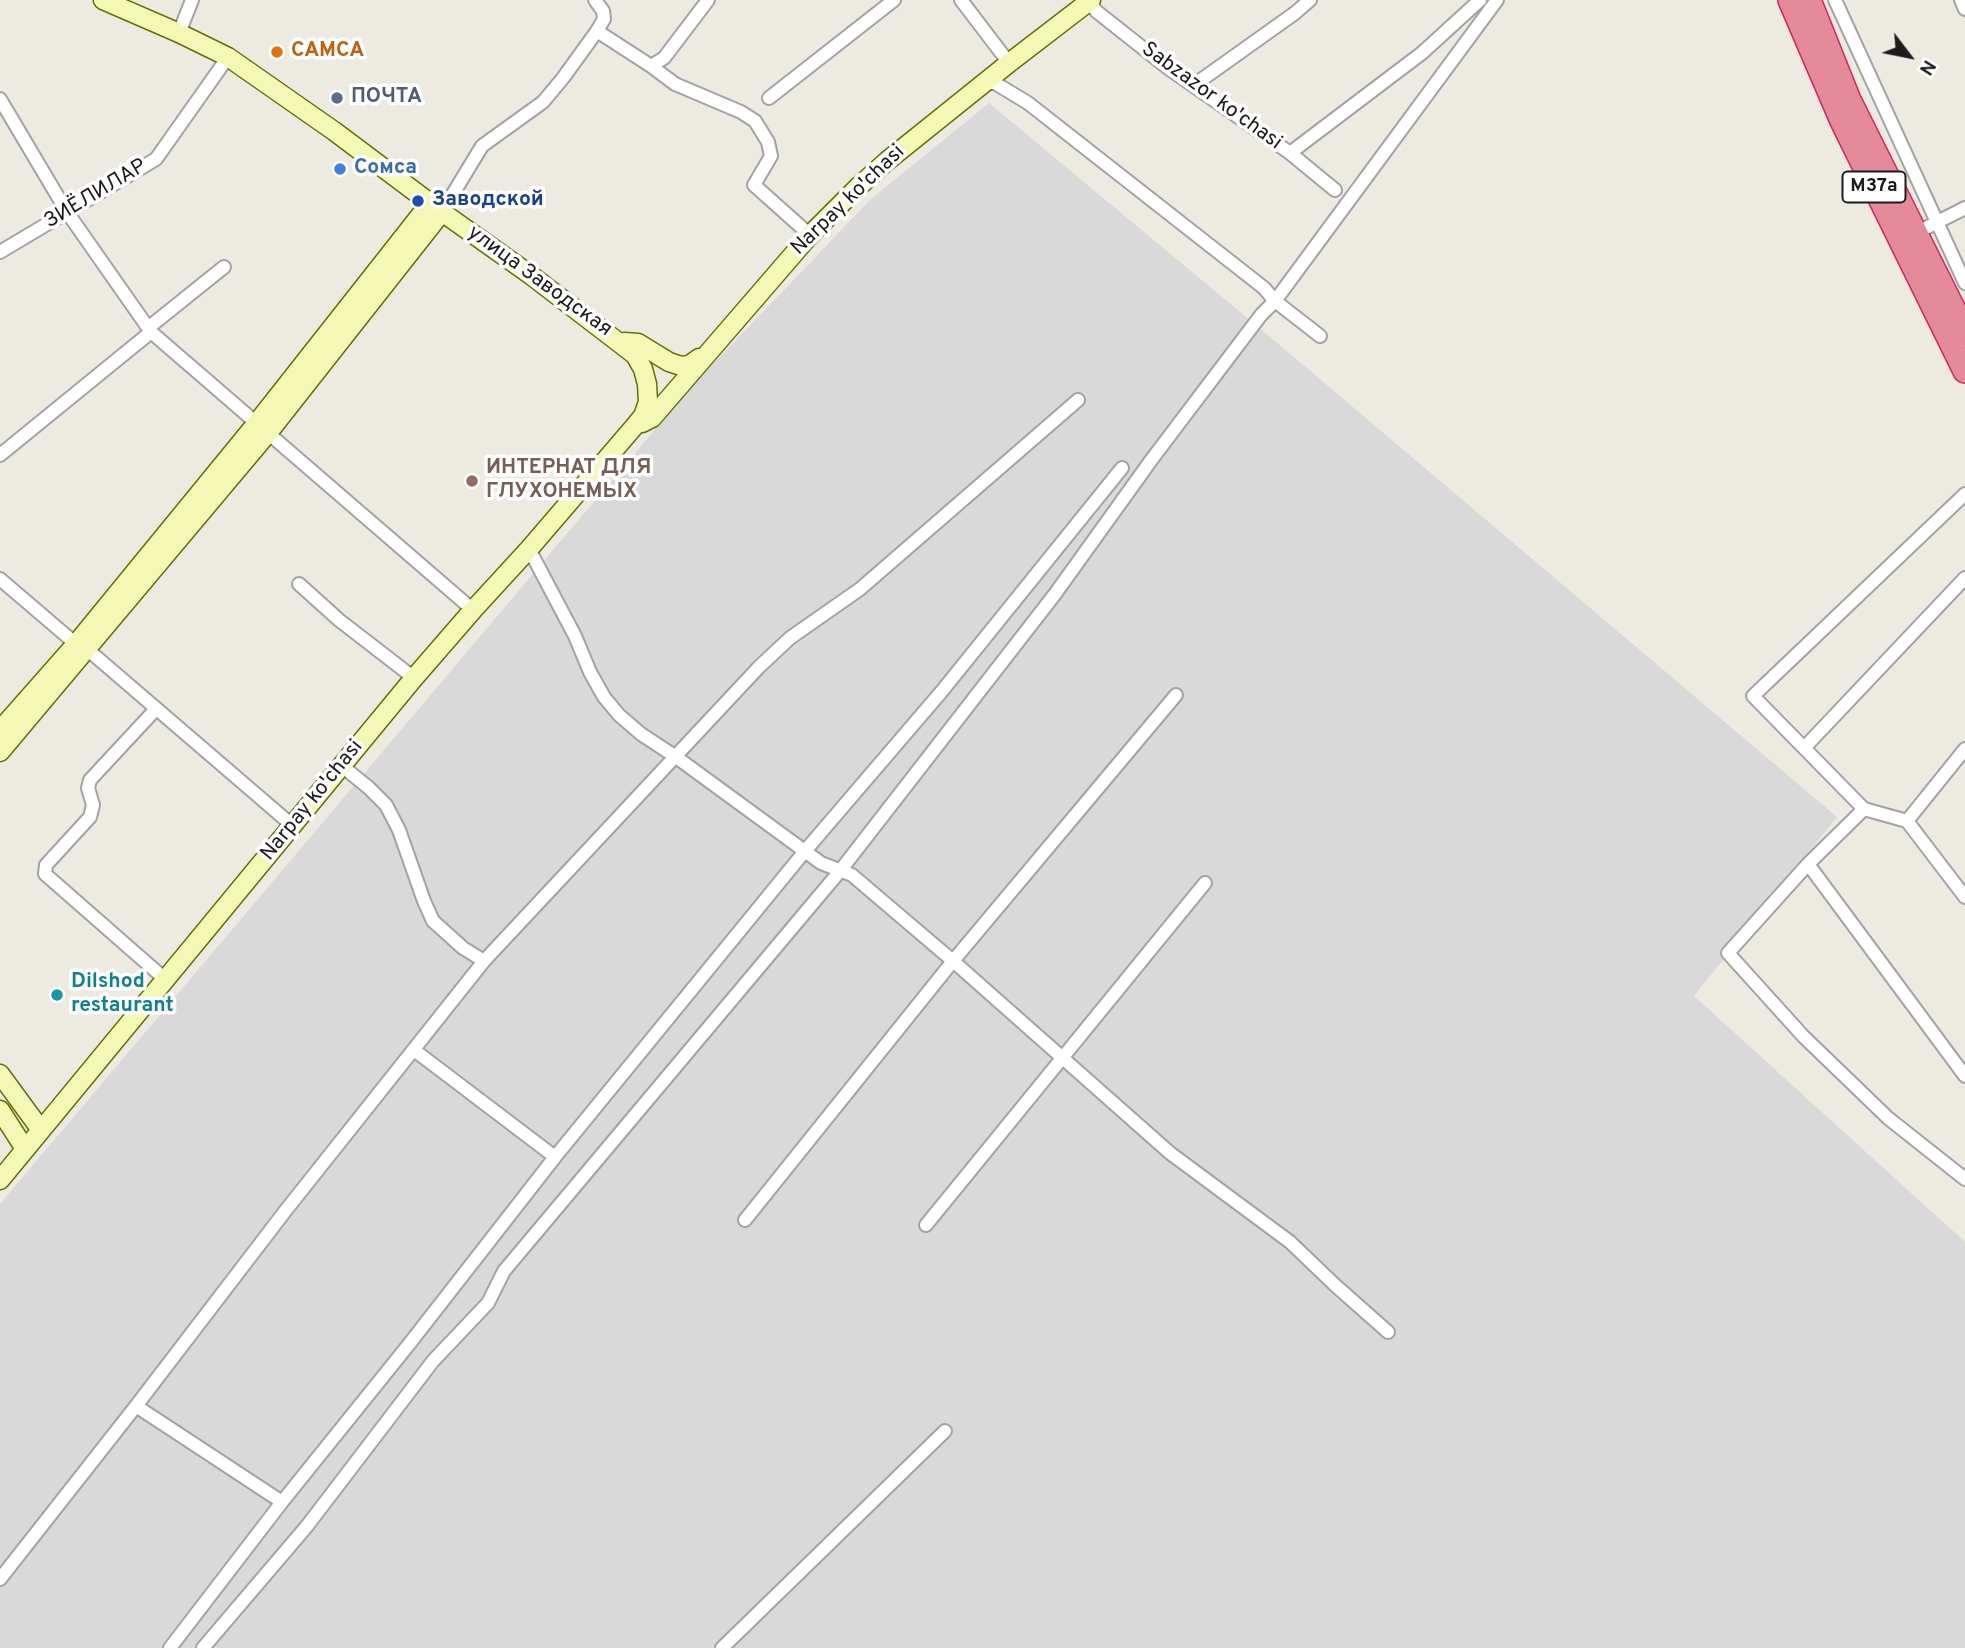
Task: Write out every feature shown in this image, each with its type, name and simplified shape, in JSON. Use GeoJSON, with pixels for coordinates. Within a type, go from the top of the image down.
{"type":"FeatureCollection","features":[{"type":"Feature","properties":{"kind":"highway","name":"M37a"},"geometry":{"type":"LineString","coordinates":[[1790,0],[1842,121],[1965,371]]}},
{"type":"Feature","properties":{"kind":"highway","name":"M37a"},"geometry":{"type":"LineString","coordinates":[[1809,0],[1849,100],[1926,228],[1965,332]]}},
{"type":"Feature","properties":{"kind":"main road","name":"улица Заводская"},"geometry":{"type":"LineString","coordinates":[[103,0],[228,57],[334,131],[620,342],[635,355],[647,384]]}},
{"type":"Feature","properties":{"kind":"main road","name":"Narpay ko'chasi"},"geometry":{"type":"LineString","coordinates":[[633,428],[652,418],[810,235],[887,161],[1090,1]]}},
{"type":"Feature","properties":{"kind":"main road"},"geometry":{"type":"LineString","coordinates":[[0,752],[81,647],[262,428],[436,207]]}},
{"type":"Feature","properties":{"kind":"main road","name":"улица Заводская"},"geometry":{"type":"LineString","coordinates":[[620,342],[638,343],[668,362],[681,366],[689,365],[709,351]]}},
{"type":"Feature","properties":{"kind":"main road","name":"Narpay ko'chasi"},"geometry":{"type":"LineString","coordinates":[[0,1180],[414,678],[643,416],[648,402],[647,384]]}},
{"type":"Feature","properties":{"kind":"main road"},"geometry":{"type":"LineString","coordinates":[[0,730],[81,647]]}},
{"type":"Feature","properties":{"kind":"main road"},"geometry":{"type":"LineString","coordinates":[[0,1074],[41,1130]]}},
{"type":"Feature","properties":{"kind":"main road"},"geometry":{"type":"LineString","coordinates":[[0,1110],[25,1149]]}},
{"type":"Feature","properties":{"kind":"street"},"geometry":{"type":"LineString","coordinates":[[179,33],[192,0]]}},
{"type":"Feature","properties":{"kind":"street"},"geometry":{"type":"LineString","coordinates":[[436,207],[482,146],[543,102],[562,78],[604,19],[603,11],[595,0]]}},
{"type":"Feature","properties":{"kind":"street"},"geometry":{"type":"LineString","coordinates":[[651,66],[664,58],[708,0]]}},
{"type":"Feature","properties":{"kind":"street"},"geometry":{"type":"LineString","coordinates":[[769,98],[894,0]]}},
{"type":"Feature","properties":{"kind":"street"},"geometry":{"type":"LineString","coordinates":[[961,0],[1009,63]]}},
{"type":"Feature","properties":{"kind":"street"},"geometry":{"type":"LineString","coordinates":[[1194,85],[1310,0]]}},
{"type":"Feature","properties":{"kind":"street"},"geometry":{"type":"LineString","coordinates":[[1290,153],[1422,53],[1480,0]]}},
{"type":"Feature","properties":{"kind":"street"},"geometry":{"type":"LineString","coordinates":[[203,1648],[307,1526],[433,1361],[488,1303],[504,1272],[840,871],[1047,604],[1160,448],[1261,315],[1275,301],[1497,0]]}},
{"type":"Feature","properties":{"kind":"street"},"geometry":{"type":"LineString","coordinates":[[1835,0],[1926,228],[1965,283]]}},
{"type":"Feature","properties":{"kind":"street"},"geometry":{"type":"LineString","coordinates":[[1961,0],[1965,9]]}},
{"type":"Feature","properties":{"kind":"street","name":"Sabzazor ko'chasi"},"geometry":{"type":"LineString","coordinates":[[1090,1],[1096,11],[1168,68],[1290,153],[1335,190]]}},
{"type":"Feature","properties":{"kind":"street"},"geometry":{"type":"LineString","coordinates":[[597,31],[675,84],[741,112],[755,121],[768,142],[771,156],[754,185],[810,235]]}},
{"type":"Feature","properties":{"kind":"street","name":"ЗИЁЛИЛАР"},"geometry":{"type":"LineString","coordinates":[[0,251],[156,159],[228,57]]}},
{"type":"Feature","properties":{"kind":"street"},"geometry":{"type":"LineString","coordinates":[[984,83],[995,83],[1027,103],[1321,335]]}},
{"type":"Feature","properties":{"kind":"street"},"geometry":{"type":"LineString","coordinates":[[0,99],[67,212],[150,330],[473,610]]}},
{"type":"Feature","properties":{"kind":"street"},"geometry":{"type":"LineString","coordinates":[[1926,228],[1965,208]]}},
{"type":"Feature","properties":{"kind":"street"},"geometry":{"type":"LineString","coordinates":[[0,454],[224,267]]}},
{"type":"Feature","properties":{"kind":"street"},"geometry":{"type":"LineString","coordinates":[[0,1579],[286,1210],[484,961],[759,667],[790,638],[860,589],[1078,400]]}},
{"type":"Feature","properties":{"kind":"street"},"geometry":{"type":"LineString","coordinates":[[170,1648],[555,1157],[805,851],[942,691],[1122,468]]}},
{"type":"Feature","properties":{"kind":"street"},"geometry":{"type":"LineString","coordinates":[[1965,494],[1753,695],[1864,809],[1907,821],[1965,897]]}},
{"type":"Feature","properties":{"kind":"street"},"geometry":{"type":"LineString","coordinates":[[529,549],[604,697],[626,722],[821,863],[852,875],[1170,1153],[1290,1242],[1388,1332]]}},
{"type":"Feature","properties":{"kind":"street"},"geometry":{"type":"LineString","coordinates":[[1804,748],[1965,578]]}},
{"type":"Feature","properties":{"kind":"street"},"geometry":{"type":"LineString","coordinates":[[0,579],[292,826]]}},
{"type":"Feature","properties":{"kind":"street"},"geometry":{"type":"LineString","coordinates":[[299,584],[339,620],[414,678]]}},
{"type":"Feature","properties":{"kind":"street"},"geometry":{"type":"LineString","coordinates":[[745,1220],[953,961],[1176,695]]}},
{"type":"Feature","properties":{"kind":"street"},"geometry":{"type":"LineString","coordinates":[[156,709],[90,780],[88,788],[93,805],[90,817],[46,865],[45,874],[166,980]]}},
{"type":"Feature","properties":{"kind":"street"},"geometry":{"type":"LineString","coordinates":[[1907,821],[1965,748]]}},
{"type":"Feature","properties":{"kind":"street"},"geometry":{"type":"LineString","coordinates":[[342,766],[386,805],[399,830],[433,921],[463,948],[484,961]]}},
{"type":"Feature","properties":{"kind":"street"},"geometry":{"type":"LineString","coordinates":[[1864,809],[1808,864],[1728,953],[1803,1035],[1888,1118],[1965,1179]]}},
{"type":"Feature","properties":{"kind":"street"},"geometry":{"type":"LineString","coordinates":[[1808,864],[1965,1076]]}},
{"type":"Feature","properties":{"kind":"street"},"geometry":{"type":"LineString","coordinates":[[926,1225],[1205,883]]}},
{"type":"Feature","properties":{"kind":"street"},"geometry":{"type":"LineString","coordinates":[[414,1050],[555,1157]]}},
{"type":"Feature","properties":{"kind":"street"},"geometry":{"type":"LineString","coordinates":[[136,1406],[282,1502]]}},
{"type":"Feature","properties":{"kind":"street"},"geometry":{"type":"LineString","coordinates":[[722,1648],[945,1431]]}},
{"type":"Feature","properties":{"kind":"shaded area"},"geometry":{"type":"Polygon","coordinates":[[[989,103],[1269,336],[1837,817],[1694,996],[1965,1242],[1965,1648],[0,1648],[0,1204],[691,387],[871,199],[989,103]]]}},
{"type":"Feature","properties":{"kind":"place","name":"САМСА"},"geometry":{"type":"Point","coordinates":[277,52]}},
{"type":"Feature","properties":{"kind":"place","name":"ПОЧТА"},"geometry":{"type":"Point","coordinates":[337,98]}},
{"type":"Feature","properties":{"kind":"place","name":"Сомса"},"geometry":{"type":"Point","coordinates":[340,169]}},
{"type":"Feature","properties":{"kind":"place","name":"Заводской"},"geometry":{"type":"Point","coordinates":[418,201]}},
{"type":"Feature","properties":{"kind":"place","name":"ИНТЕРНАТ ДЛЯ ГЛУХОНЕМЫХ"},"geometry":{"type":"Point","coordinates":[472,481]}},
{"type":"Feature","properties":{"kind":"place","name":"Dilshod restaurant"},"geometry":{"type":"Point","coordinates":[57,995]}}]}
